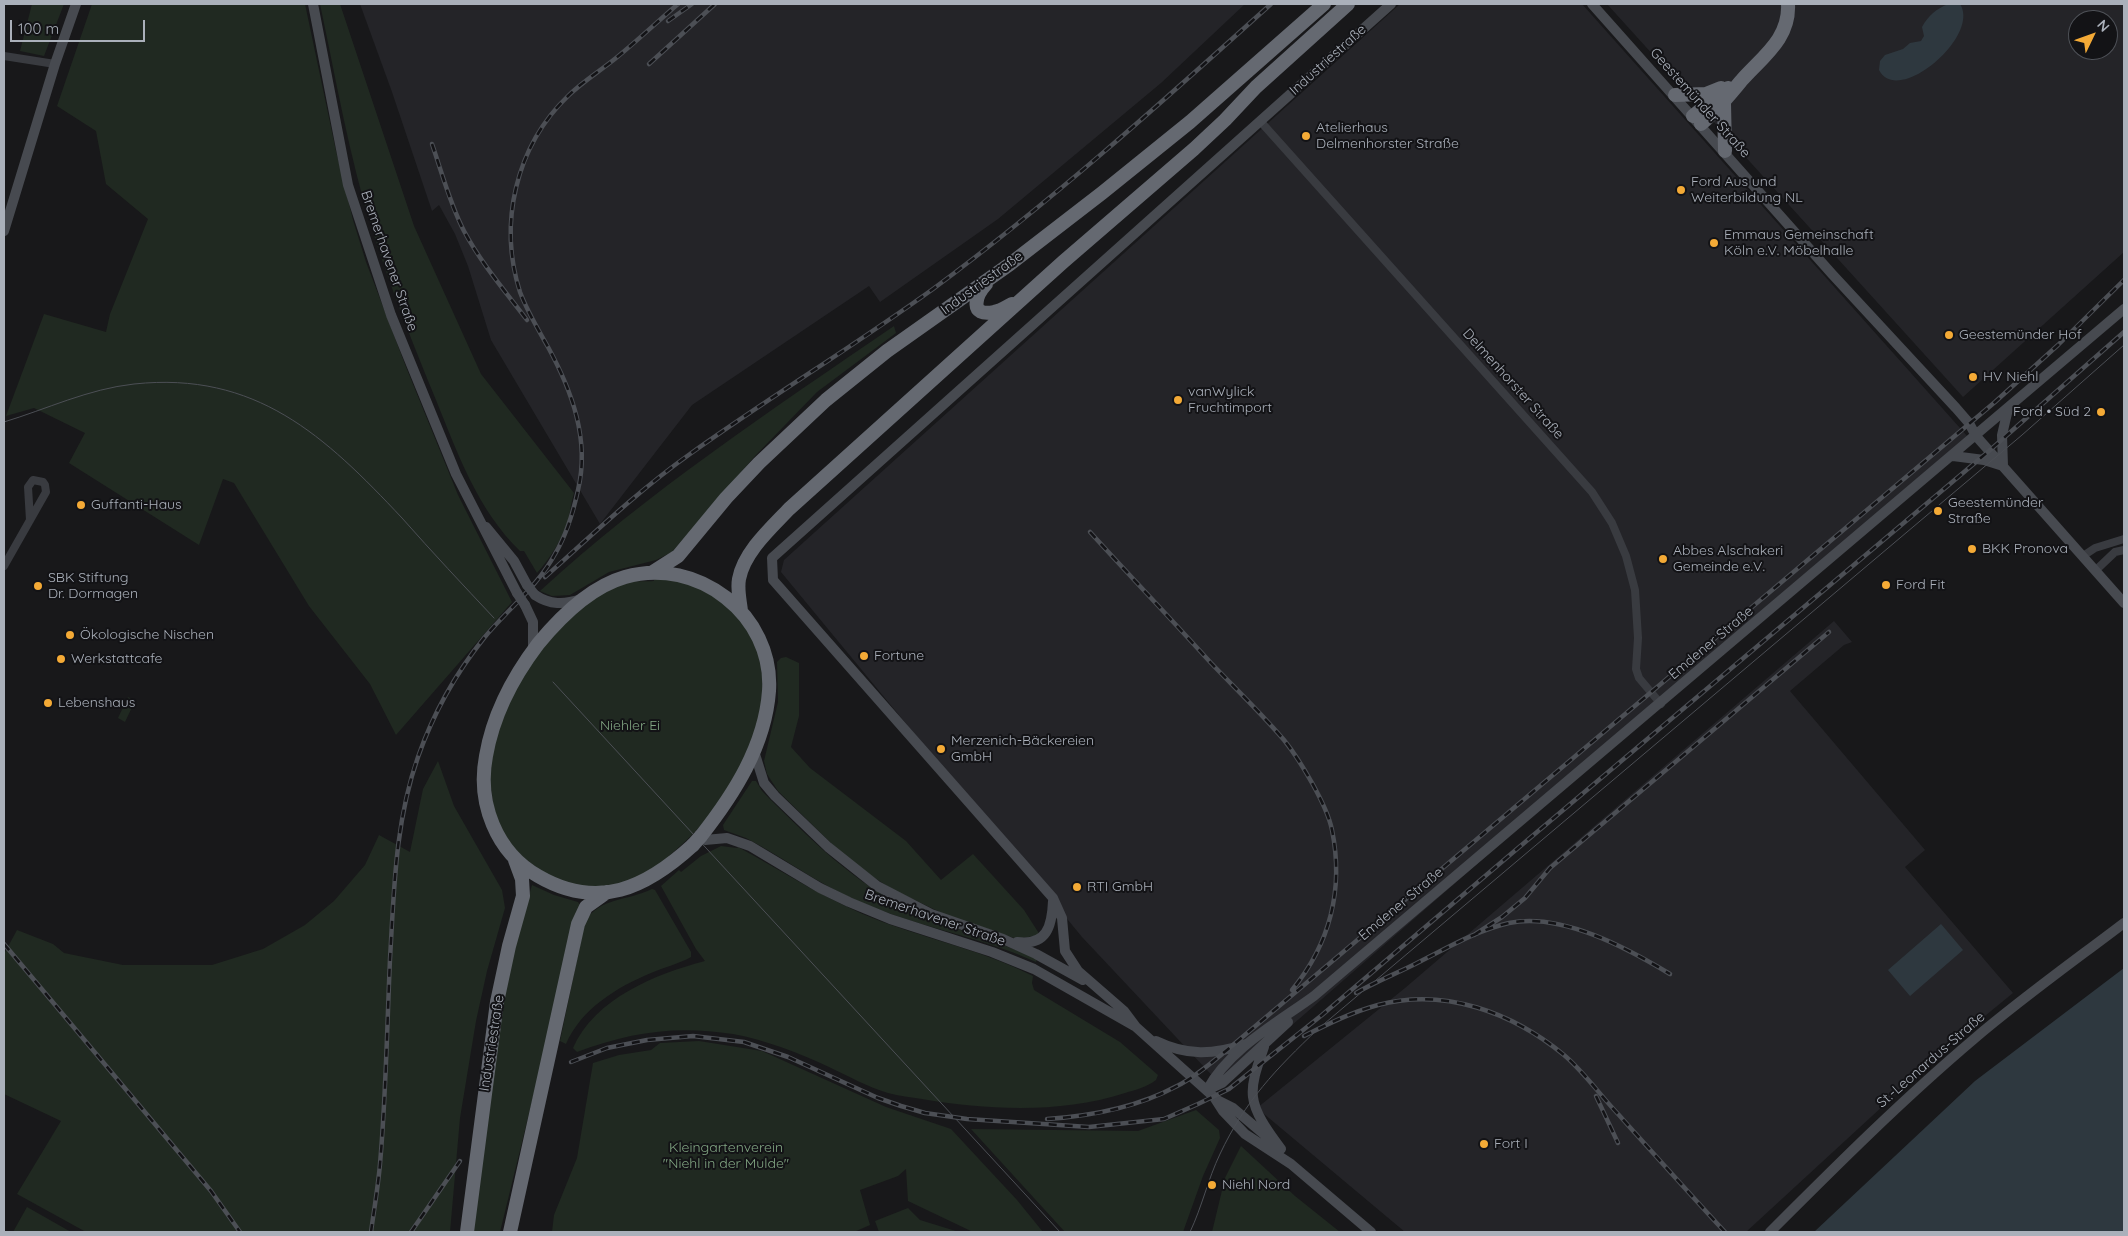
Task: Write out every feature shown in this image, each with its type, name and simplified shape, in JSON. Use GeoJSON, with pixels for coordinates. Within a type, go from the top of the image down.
{"type":"FeatureCollection","features":[{"type":"Feature","properties":{"kind":"highway","name":"Industriestraße"},"geometry":{"type":"LineString","coordinates":[[647,573],[678,556],[752,470],[826,400],[887,351],[1010,264],[1190,122],[1324,4]]}},
{"type":"Feature","properties":{"kind":"highway","name":"Industriestraße"},"geometry":{"type":"LineString","coordinates":[[741,611],[738,586],[742,571],[752,552],[774,525],[812,487],[1194,149],[1256,87],[1348,4]]}},
{"type":"Feature","properties":{"kind":"highway"},"geometry":{"type":"LineString","coordinates":[[1697,120],[1767,56],[1782,34],[1789,15],[1788,4]]}},
{"type":"Feature","properties":{"kind":"highway"},"geometry":{"type":"LineString","coordinates":[[1675,95],[1706,94],[1737,83]]}},
{"type":"Feature","properties":{"kind":"highway"},"geometry":{"type":"LineString","coordinates":[[1697,120],[1724,103],[1737,83]]}},
{"type":"Feature","properties":{"kind":"highway"},"geometry":{"type":"LineString","coordinates":[[1724,103],[1725,151]]}},
{"type":"Feature","properties":{"kind":"highway"},"geometry":{"type":"LineString","coordinates":[[1010,264],[980,291],[975,299],[976,305],[980,310],[993,312],[1028,295]]}},
{"type":"Feature","properties":{"kind":"highway"},"geometry":{"type":"LineString","coordinates":[[647,573],[683,576],[697,580],[724,596],[741,611],[752,626],[765,658],[769,688],[767,706],[754,751],[737,787],[700,840],[653,877],[630,887],[607,892],[576,891],[555,885],[534,874],[506,847],[490,819],[486,804],[483,776],[486,755],[498,713],[510,686],[533,651],[558,621],[584,598],[610,582],[647,573]]}},
{"type":"Feature","properties":{"kind":"highway","name":"Industriestraße"},"geometry":{"type":"LineString","coordinates":[[467,1232],[496,1010],[506,960],[523,896],[522,878],[506,847]]}},
{"type":"Feature","properties":{"kind":"highway"},"geometry":{"type":"LineString","coordinates":[[510,1232],[578,924],[586,907],[607,892]]}},
{"type":"Feature","properties":{"kind":"street"},"geometry":{"type":"LineString","coordinates":[[4,231],[55,64],[76,4]]}},
{"type":"Feature","properties":{"kind":"street","name":"Bremerhavener Straße"},"geometry":{"type":"LineString","coordinates":[[313,4],[348,185],[361,228],[391,315],[456,474],[533,622],[533,651]]}},
{"type":"Feature","properties":{"kind":"street","name":"Industriestraße"},"geometry":{"type":"LineString","coordinates":[[795,536],[1391,4]]}},
{"type":"Feature","properties":{"kind":"street","name":"Geestemünder Straße"},"geometry":{"type":"LineString","coordinates":[[1592,4],[1725,151],[1832,274],[1956,408],[1969,423],[1976,436],[2124,603]]}},
{"type":"Feature","properties":{"kind":"street"},"geometry":{"type":"LineString","coordinates":[[4,56],[55,64]]}},
{"type":"Feature","properties":{"kind":"street","name":"Delmenhorster Straße"},"geometry":{"type":"LineString","coordinates":[[1261,122],[1592,492],[1612,523],[1626,556],[1635,590],[1638,638],[1636,669],[1639,678],[1660,704]]}},
{"type":"Feature","properties":{"kind":"street","name":"Emdener Straße"},"geometry":{"type":"LineString","coordinates":[[1207,1090],[1215,1075],[1251,1042],[1314,996],[2124,309]]}},
{"type":"Feature","properties":{"kind":"street"},"geometry":{"type":"LineString","coordinates":[[1953,456],[1984,460],[2003,466],[2002,435],[2008,409]]}},
{"type":"Feature","properties":{"kind":"street"},"geometry":{"type":"LineString","coordinates":[[4,566],[46,492],[46,485],[43,482],[33,480],[28,486],[30,520]]}},
{"type":"Feature","properties":{"kind":"street","name":"Bremerhavener Straße"},"geometry":{"type":"LineString","coordinates":[[476,515],[514,560],[535,595],[552,603],[562,604],[584,598]]}},
{"type":"Feature","properties":{"kind":"street","name":"Bremerhavener Straße"},"geometry":{"type":"LineString","coordinates":[[795,536],[772,558],[773,580],[1053,898],[1062,918],[1065,950],[1078,971],[1124,1011],[1140,1031],[1207,1090],[1217,1100],[1223,1111],[1245,1134],[1291,1164],[1371,1232]]}},
{"type":"Feature","properties":{"kind":"street"},"geometry":{"type":"LineString","coordinates":[[2084,556],[2095,548],[2124,539]]}},
{"type":"Feature","properties":{"kind":"street"},"geometry":{"type":"LineString","coordinates":[[2096,570],[2115,552],[2124,550]]}},
{"type":"Feature","properties":{"kind":"street","name":"Bremerhavener Straße"},"geometry":{"type":"LineString","coordinates":[[754,751],[764,783],[828,848],[852,868],[906,902],[956,924],[1003,939],[1057,965],[1094,986]]}},
{"type":"Feature","properties":{"kind":"street","name":"Bremerhavener Straße"},"geometry":{"type":"LineString","coordinates":[[700,840],[727,838],[737,840],[820,888],[849,902],[890,919],[992,952],[1034,970],[1140,1031]]}},
{"type":"Feature","properties":{"kind":"street","name":"Bremerhavener Straße"},"geometry":{"type":"LineString","coordinates":[[1003,939],[1029,943],[1044,935],[1052,918],[1053,898]]}},
{"type":"Feature","properties":{"kind":"street","name":"St.-Leonardus-Straße"},"geometry":{"type":"LineString","coordinates":[[1770,1232],[1830,1171],[1940,1068],[1976,1037],[2124,923]]}},
{"type":"Feature","properties":{"kind":"street"},"geometry":{"type":"LineString","coordinates":[[1034,970],[1048,969],[1060,965],[1065,950]]}},
{"type":"Feature","properties":{"kind":"street","name":"Emdener Straße"},"geometry":{"type":"LineString","coordinates":[[1207,1090],[1222,1083],[1314,996]]}},
{"type":"Feature","properties":{"kind":"street","name":"Emdener Straße"},"geometry":{"type":"LineString","coordinates":[[1140,1031],[1170,1047],[1195,1053],[1227,1050],[1251,1042]]}},
{"type":"Feature","properties":{"kind":"street"},"geometry":{"type":"LineString","coordinates":[[1264,1045],[1253,1087],[1253,1099],[1281,1150]]}},
{"type":"Feature","properties":{"kind":"street","name":"Bremerhavener Straße"},"geometry":{"type":"LineString","coordinates":[[1217,1100],[1233,1108],[1281,1150],[1291,1164]]}},
{"type":"Feature","properties":{"kind":"shaded area"},"geometry":{"type":"Polygon","coordinates":[[[360,4],[1245,4],[1161,83],[998,219],[880,302],[869,286],[692,405],[600,524],[491,340],[468,266],[455,234],[439,205],[432,211],[360,4]]]}},
{"type":"Feature","properties":{"kind":"shaded area"},"geometry":{"type":"Polygon","coordinates":[[[1400,4],[1582,4],[1968,437],[1222,1086],[1082,937],[781,572],[784,560],[1400,4]]]}},
{"type":"Feature","properties":{"kind":"shaded area"},"geometry":{"type":"Polygon","coordinates":[[[1607,4],[2124,4],[2124,252],[1963,397],[1607,4]]]}},
{"type":"Feature","properties":{"kind":"shaded area"},"geometry":{"type":"Polygon","coordinates":[[[1948,4],[1960,4],[1963,18],[1959,33],[1949,49],[1935,63],[1919,74],[1903,80],[1889,79],[1879,70],[1880,61],[1885,55],[1903,49],[1910,43],[1921,41],[1924,36],[1922,27],[1927,19],[1948,4]]]}},
{"type":"Feature","properties":{"kind":"shaded area"},"geometry":{"type":"Polygon","coordinates":[[[1834,621],[1852,642],[1844,645],[1790,691],[1925,850],[1905,867],[2013,993],[1947,1047],[1746,1232],[1405,1232],[1257,1108],[1405,988],[1834,621]]]}},
{"type":"Feature","properties":{"kind":"shaded area"},"geometry":{"type":"Polygon","coordinates":[[[1941,924],[1963,950],[1910,996],[1888,970],[1941,924]]]}},
{"type":"Feature","properties":{"kind":"shaded area"},"geometry":{"type":"Polygon","coordinates":[[[2124,968],[2124,1232],[1814,1232],[1975,1081],[2124,968]]]}},
{"type":"Feature","properties":{"kind":"green space"},"geometry":{"type":"Polygon","coordinates":[[[32,4],[64,4],[44,56],[20,51],[32,4]]]}},
{"type":"Feature","properties":{"kind":"green space"},"geometry":{"type":"Polygon","coordinates":[[[92,4],[305,4],[336,151],[353,220],[366,262],[458,495],[512,602],[396,735],[370,684],[309,606],[234,483],[223,479],[199,545],[69,463],[85,433],[34,408],[6,416],[44,314],[106,332],[110,314],[148,219],[106,184],[96,131],[57,106],[92,4]]]}},
{"type":"Feature","properties":{"kind":"green space"},"geometry":{"type":"Polygon","coordinates":[[[320,4],[340,4],[414,226],[481,374],[574,493],[563,534],[551,555],[537,573],[524,551],[520,551],[492,517],[470,480],[402,315],[379,251],[356,174],[320,4]]]}},
{"type":"Feature","properties":{"kind":"green space"},"geometry":{"type":"Polygon","coordinates":[[[894,326],[896,333],[817,392],[755,456],[672,552],[656,560],[609,572],[570,595],[552,596],[540,591],[624,519],[712,452],[894,326]]]}},
{"type":"Feature","properties":{"kind":"green space","name":"Niehler Ei"},"geometry":{"type":"Polygon","coordinates":[[[654,578],[682,582],[704,589],[737,616],[752,639],[761,664],[762,690],[759,716],[751,743],[740,768],[726,792],[701,825],[669,856],[670,859],[647,873],[622,884],[589,887],[573,884],[557,879],[542,871],[516,850],[506,837],[498,823],[488,777],[493,750],[500,725],[524,675],[558,629],[578,609],[600,594],[624,583],[654,581],[654,578]]]}},
{"type":"Feature","properties":{"kind":"green space"},"geometry":{"type":"Polygon","coordinates":[[[786,657],[799,663],[799,716],[791,747],[810,768],[906,841],[941,880],[973,854],[1024,910],[1040,935],[1017,939],[944,914],[892,889],[870,875],[837,849],[778,791],[767,774],[764,761],[778,702],[777,662],[781,658],[786,657]]]}},
{"type":"Feature","properties":{"kind":"green space"},"geometry":{"type":"Polygon","coordinates":[[[128,697],[135,701],[125,722],[118,718],[128,697]]]}},
{"type":"Feature","properties":{"kind":"green space"},"geometry":{"type":"Polygon","coordinates":[[[438,761],[454,806],[502,890],[505,908],[487,971],[476,1021],[460,1118],[450,1232],[86,1232],[17,1194],[61,1121],[4,1094],[4,954],[17,930],[53,944],[64,953],[123,965],[212,965],[263,949],[305,925],[334,901],[365,865],[379,835],[410,852],[423,789],[438,761]]]}},
{"type":"Feature","properties":{"kind":"green space"},"geometry":{"type":"Polygon","coordinates":[[[752,781],[756,781],[762,791],[814,842],[851,873],[891,900],[944,924],[1022,952],[1037,959],[1036,962],[995,946],[890,914],[853,899],[746,838],[724,830],[723,825],[752,781]]]}},
{"type":"Feature","properties":{"kind":"green space"},"geometry":{"type":"Polygon","coordinates":[[[721,846],[738,847],[808,887],[880,921],[996,960],[1033,976],[1034,990],[1120,1042],[1158,1075],[1156,1080],[1133,1091],[1100,1100],[1075,1104],[1024,1108],[972,1106],[888,1093],[770,1043],[712,1031],[673,1030],[654,1032],[616,1039],[577,1052],[573,1048],[583,1030],[596,1015],[612,1002],[648,981],[686,966],[705,961],[696,949],[661,886],[679,870],[681,872],[701,856],[721,846]]]}},
{"type":"Feature","properties":{"kind":"green space"},"geometry":{"type":"Polygon","coordinates":[[[532,885],[554,895],[578,902],[580,905],[500,1232],[472,1232],[495,1048],[516,939],[532,885]]]}},
{"type":"Feature","properties":{"kind":"green space"},"geometry":{"type":"Polygon","coordinates":[[[652,889],[655,890],[691,952],[691,957],[638,979],[613,992],[581,1020],[566,1044],[560,1041],[585,921],[591,913],[607,903],[652,889]]]}},
{"type":"Feature","properties":{"kind":"green space","name":"Kleingartenverein \"Niehl in der Mulde\""},"geometry":{"type":"Polygon","coordinates":[[[699,1041],[762,1051],[886,1107],[951,1129],[1017,1200],[1043,1232],[973,1232],[908,1201],[906,1169],[898,1176],[860,1190],[870,1225],[854,1232],[552,1232],[554,1215],[577,1158],[593,1063],[619,1055],[651,1050],[660,1043],[699,1041]]]}},
{"type":"Feature","properties":{"kind":"green space"},"geometry":{"type":"Polygon","coordinates":[[[1196,1110],[1219,1130],[1220,1138],[1203,1176],[1183,1232],[1065,1232],[971,1129],[1138,1131],[1196,1110]]]}},
{"type":"Feature","properties":{"kind":"green space"},"geometry":{"type":"Polygon","coordinates":[[[1241,1146],[1295,1196],[1340,1232],[1212,1232],[1225,1178],[1241,1146]]]}},
{"type":"Feature","properties":{"kind":"green space"},"geometry":{"type":"Polygon","coordinates":[[[27,1207],[71,1232],[13,1232],[27,1207]]]}},
{"type":"Feature","properties":{"kind":"green space"},"geometry":{"type":"Polygon","coordinates":[[[908,1208],[920,1220],[959,1232],[879,1232],[875,1221],[908,1208]]]}},
{"type":"Feature","properties":{"kind":"tram line"},"geometry":{"type":"LineString","coordinates":[[1190,1232],[1216,1164],[1240,1118],[1275,1072],[1318,1029],[2022,435],[2124,345]]}},
{"type":"Feature","properties":{"kind":"tram line"},"geometry":{"type":"LineString","coordinates":[[4,422],[100,390],[134,384],[177,383],[217,388],[252,399],[285,415],[316,436],[345,461],[402,518],[494,618]]}},
{"type":"Feature","properties":{"kind":"tram line"},"geometry":{"type":"LineString","coordinates":[[553,682],[1060,1232]]}},
{"type":"Feature","properties":{"kind":"railway"},"geometry":{"type":"LineString","coordinates":[[371,1232],[382,1138],[390,959],[397,857],[404,806],[410,782],[431,725],[464,665],[484,638],[540,577],[559,546],[572,515],[581,471],[580,434],[571,398],[557,364],[523,299],[514,266],[511,239],[516,187],[524,162],[535,138],[550,116],[573,91],[624,52],[678,4]]}},
{"type":"Feature","properties":{"kind":"railway"},"geometry":{"type":"LineString","coordinates":[[668,21],[692,4]]}},
{"type":"Feature","properties":{"kind":"railway"},"geometry":{"type":"LineString","coordinates":[[649,64],[715,4]]}},
{"type":"Feature","properties":{"kind":"railway"},"geometry":{"type":"LineString","coordinates":[[545,577],[652,482],[751,412],[903,310],[977,256],[1105,151],[1271,4]]}},
{"type":"Feature","properties":{"kind":"railway"},"geometry":{"type":"LineString","coordinates":[[432,144],[450,199],[464,231],[486,266],[527,320]]}},
{"type":"Feature","properties":{"kind":"railway"},"geometry":{"type":"LineString","coordinates":[[1047,1119],[1081,1116],[1114,1110],[1146,1100],[1184,1082],[1209,1065],[1995,402],[2058,345],[2124,280]]}},
{"type":"Feature","properties":{"kind":"railway"},"geometry":{"type":"LineString","coordinates":[[571,1062],[607,1048],[647,1040],[693,1036],[744,1042],[788,1057],[878,1098],[901,1106],[925,1113],[967,1119],[1089,1127],[1164,1119],[1198,1104],[1229,1089],[1322,1015],[1989,451],[2124,332]]}},
{"type":"Feature","properties":{"kind":"railway"},"geometry":{"type":"LineString","coordinates":[[1090,532],[1284,740],[1298,759],[1325,808],[1332,830],[1335,852],[1335,894],[1325,935],[1316,954],[1292,990]]}},
{"type":"Feature","properties":{"kind":"railway"},"geometry":{"type":"LineString","coordinates":[[1474,935],[1502,917],[1525,898],[1550,868],[1829,632]]}},
{"type":"Feature","properties":{"kind":"railway"},"geometry":{"type":"LineString","coordinates":[[1356,993],[1475,934],[1509,923],[1529,921],[1571,927],[1593,935],[1634,954],[1670,974]]}},
{"type":"Feature","properties":{"kind":"railway"},"geometry":{"type":"LineString","coordinates":[[4,944],[211,1191],[240,1232]]}},
{"type":"Feature","properties":{"kind":"railway"},"geometry":{"type":"LineString","coordinates":[[1304,1036],[1359,1011],[1403,1000],[1428,999],[1453,1002],[1500,1016],[1544,1040],[1571,1061],[1725,1232]]}},
{"type":"Feature","properties":{"kind":"railway"},"geometry":{"type":"LineString","coordinates":[[1596,1096],[1618,1143]]}},
{"type":"Feature","properties":{"kind":"railway"},"geometry":{"type":"LineString","coordinates":[[411,1232],[460,1161]]}},
{"type":"Feature","properties":{"kind":"place","name":"Atelierhaus Delmenhorster Straße"},"geometry":{"type":"Point","coordinates":[1306,136]}},
{"type":"Feature","properties":{"kind":"place","name":"Ford Aus und Weiterbildung NL"},"geometry":{"type":"Point","coordinates":[1681,190]}},
{"type":"Feature","properties":{"kind":"place","name":"Emmaus Gemeinschaft Köln e.V. Möbelhalle"},"geometry":{"type":"Point","coordinates":[1714,243]}},
{"type":"Feature","properties":{"kind":"place","name":"Geestemünder Hof"},"geometry":{"type":"Point","coordinates":[1949,335]}},
{"type":"Feature","properties":{"kind":"place","name":"HV Niehl"},"geometry":{"type":"Point","coordinates":[1973,377]}},
{"type":"Feature","properties":{"kind":"place","name":"vanWylick Fruchtimport"},"geometry":{"type":"Point","coordinates":[1178,400]}},
{"type":"Feature","properties":{"kind":"place","name":"Ford • Süd 2"},"geometry":{"type":"Point","coordinates":[2101,412]}},
{"type":"Feature","properties":{"kind":"place","name":"Guffanti-Haus"},"geometry":{"type":"Point","coordinates":[81,505]}},
{"type":"Feature","properties":{"kind":"place","name":"Geestemünder Straße"},"geometry":{"type":"Point","coordinates":[1938,511]}},
{"type":"Feature","properties":{"kind":"place","name":"BKK Pronova"},"geometry":{"type":"Point","coordinates":[1972,549]}},
{"type":"Feature","properties":{"kind":"place","name":"Abbes Alschakeri Gemeinde e.V."},"geometry":{"type":"Point","coordinates":[1663,559]}},
{"type":"Feature","properties":{"kind":"place","name":"Ford Fit"},"geometry":{"type":"Point","coordinates":[1886,585]}},
{"type":"Feature","properties":{"kind":"place","name":"SBK Stiftung Dr. Dormagen"},"geometry":{"type":"Point","coordinates":[38,586]}},
{"type":"Feature","properties":{"kind":"place","name":"Ökologische Nischen"},"geometry":{"type":"Point","coordinates":[70,635]}},
{"type":"Feature","properties":{"kind":"place","name":"Fortune"},"geometry":{"type":"Point","coordinates":[864,656]}},
{"type":"Feature","properties":{"kind":"place","name":"Werkstattcafe"},"geometry":{"type":"Point","coordinates":[61,659]}},
{"type":"Feature","properties":{"kind":"place","name":"Lebenshaus"},"geometry":{"type":"Point","coordinates":[48,703]}},
{"type":"Feature","properties":{"kind":"place","name":"Merzenich-Bäckereien GmbH"},"geometry":{"type":"Point","coordinates":[941,749]}},
{"type":"Feature","properties":{"kind":"place","name":"RTI GmbH"},"geometry":{"type":"Point","coordinates":[1077,887]}},
{"type":"Feature","properties":{"kind":"place","name":"Fort I"},"geometry":{"type":"Point","coordinates":[1484,1144]}},
{"type":"Feature","properties":{"kind":"place","name":"Niehl Nord"},"geometry":{"type":"Point","coordinates":[1212,1185]}}]}
